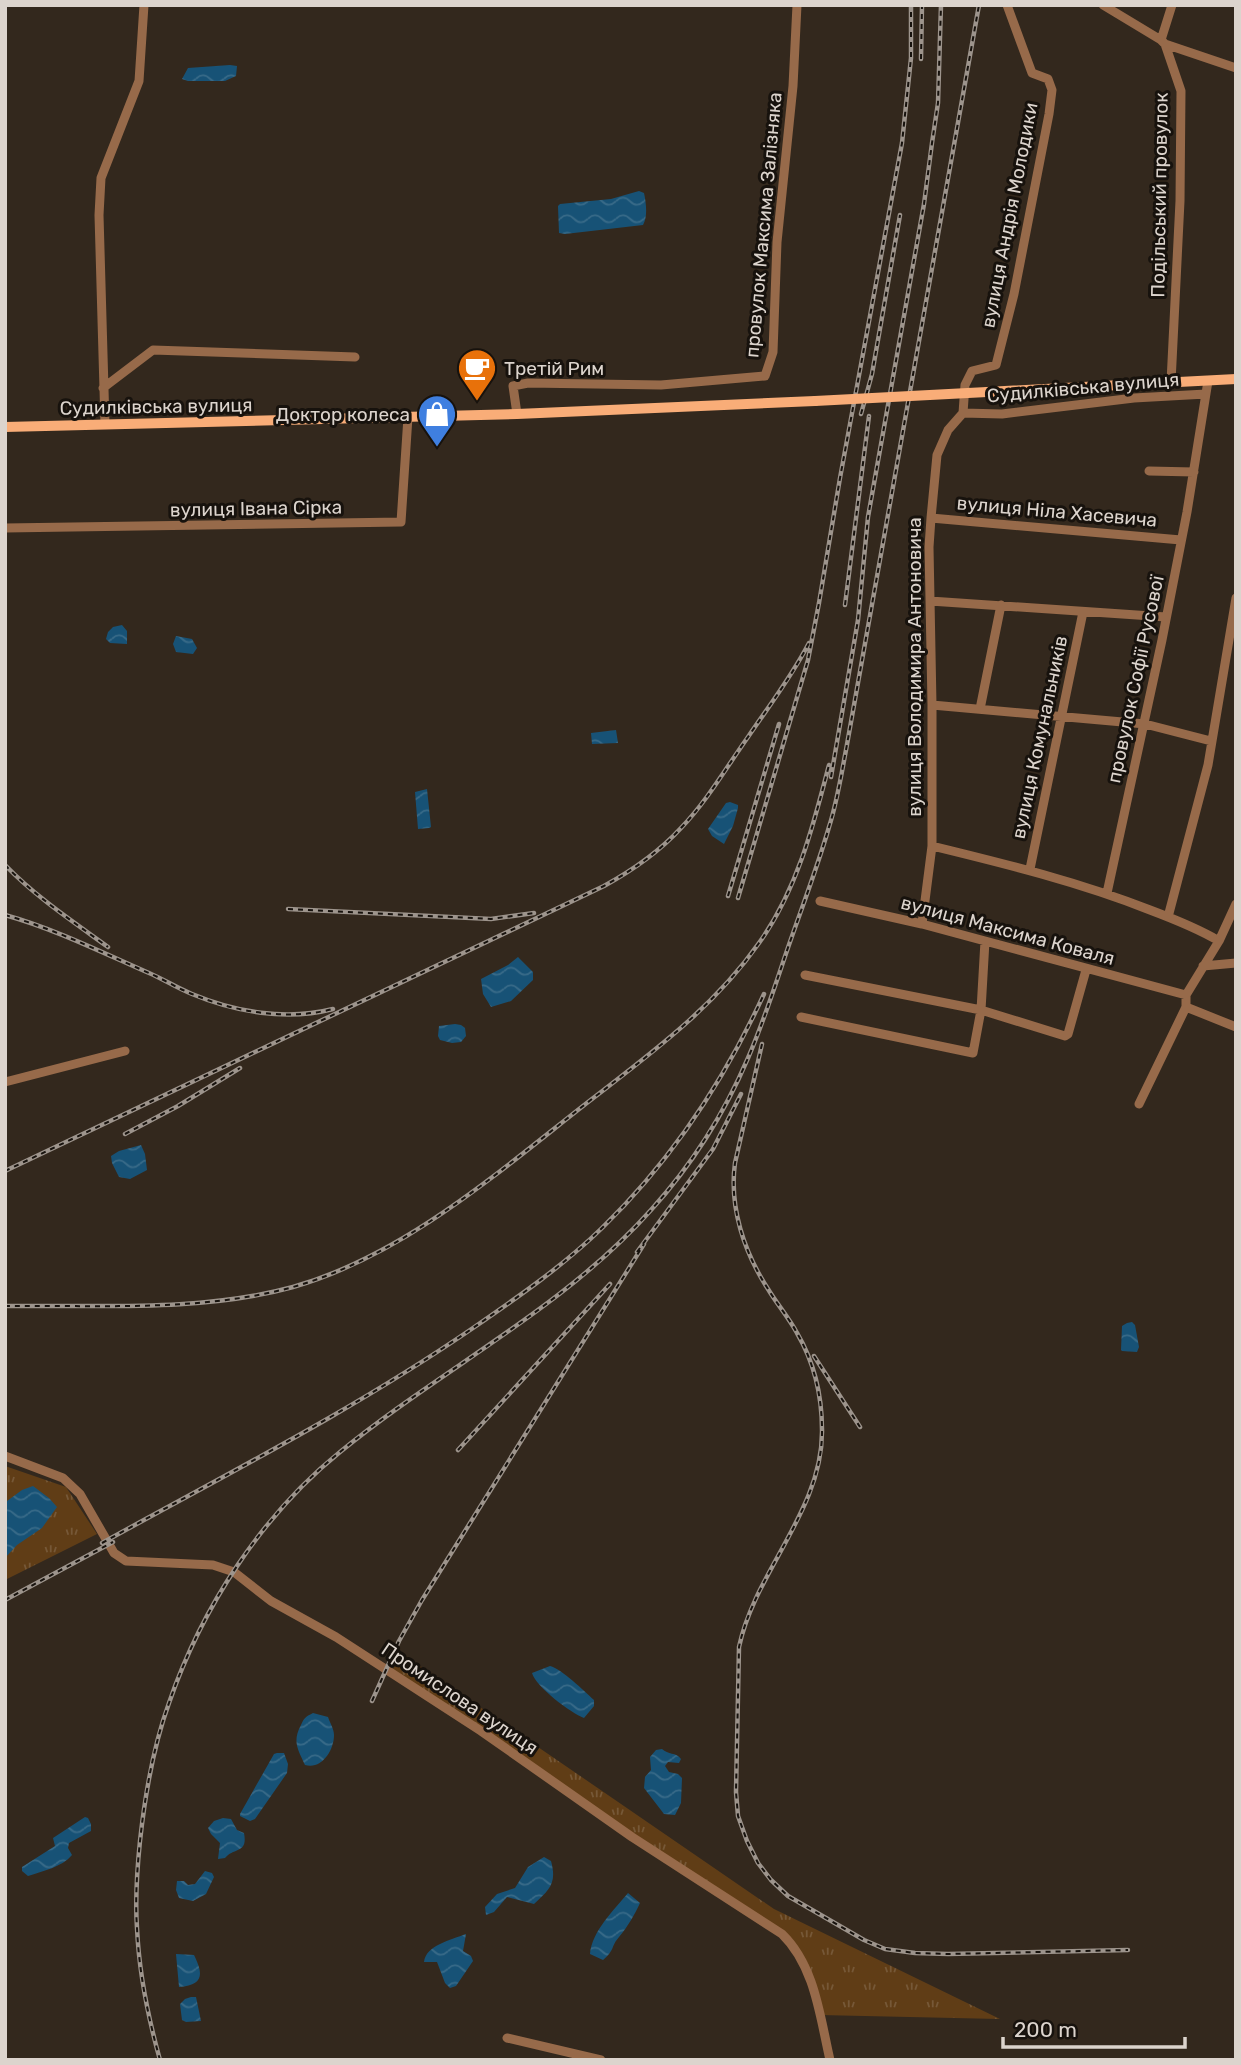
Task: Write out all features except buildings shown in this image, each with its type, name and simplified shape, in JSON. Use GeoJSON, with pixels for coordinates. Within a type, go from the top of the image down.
{"type":"FeatureCollection","features":[{"type":"Feature","properties":{"kind":"main road","name":"Судилківська вулиця"},"geometry":{"type":"LineString","coordinates":[[5,428],[517,414],[1236,379]]}},
{"type":"Feature","properties":{"kind":"street"},"geometry":{"type":"LineString","coordinates":[[105,424],[101,178],[139,81],[144,5]]}},
{"type":"Feature","properties":{"kind":"street","name":"провулок Максима Залізняка"},"geometry":{"type":"LineString","coordinates":[[517,414],[513,386],[528,383],[661,385],[765,376],[773,352],[777,242],[793,86],[796,5]]}},
{"type":"Feature","properties":{"kind":"street","name":"вулиця Андрія Молодики"},"geometry":{"type":"LineString","coordinates":[[963,413],[965,385],[972,371],[996,366],[1014,294],[1052,90],[1048,79],[1035,76],[1030,70],[1007,5]]}},
{"type":"Feature","properties":{"kind":"street"},"geometry":{"type":"LineString","coordinates":[[1103,5],[1163,42],[1236,68]]}},
{"type":"Feature","properties":{"kind":"street"},"geometry":{"type":"LineString","coordinates":[[1163,42],[1172,5]]}},
{"type":"Feature","properties":{"kind":"street","name":"Подільський провулок"},"geometry":{"type":"LineString","coordinates":[[1163,42],[1181,91],[1180,201],[1171,382]]}},
{"type":"Feature","properties":{"kind":"street"},"geometry":{"type":"LineString","coordinates":[[103,388],[153,350],[355,357]]}},
{"type":"Feature","properties":{"kind":"street","name":"провулок Софії Русової"},"geometry":{"type":"LineString","coordinates":[[1107,893],[1145,724],[1209,381]]}},
{"type":"Feature","properties":{"kind":"street","name":"Судилківська вулиця"},"geometry":{"type":"LineString","coordinates":[[963,413],[1002,414],[1134,398],[1206,394]]}},
{"type":"Feature","properties":{"kind":"street","name":"вулиця Володимира Антоновича"},"geometry":{"type":"LineString","coordinates":[[922,923],[932,846],[930,518],[937,455],[948,429],[963,413]]}},
{"type":"Feature","properties":{"kind":"street","name":"вулиця Івана Сірка"},"geometry":{"type":"LineString","coordinates":[[5,528],[401,522],[408,417]]}},
{"type":"Feature","properties":{"kind":"street"},"geometry":{"type":"LineString","coordinates":[[1149,471],[1194,472]]}},
{"type":"Feature","properties":{"kind":"street","name":"вулиця Ніла Хасевича"},"geometry":{"type":"LineString","coordinates":[[930,518],[1181,540]]}},
{"type":"Feature","properties":{"kind":"street"},"geometry":{"type":"LineString","coordinates":[[1168,917],[1208,765],[1236,598]]}},
{"type":"Feature","properties":{"kind":"street"},"geometry":{"type":"LineString","coordinates":[[930,601],[1166,617]]}},
{"type":"Feature","properties":{"kind":"street"},"geometry":{"type":"LineString","coordinates":[[980,709],[1001,605]]}},
{"type":"Feature","properties":{"kind":"street","name":"вулиця Комунальників"},"geometry":{"type":"LineString","coordinates":[[1030,869],[1083,612]]}},
{"type":"Feature","properties":{"kind":"street"},"geometry":{"type":"LineString","coordinates":[[932,705],[1145,724],[1211,741]]}},
{"type":"Feature","properties":{"kind":"street"},"geometry":{"type":"LineString","coordinates":[[932,846],[1030,869],[1107,893],[1201,930],[1219,941]]}},
{"type":"Feature","properties":{"kind":"street","name":"вулиця Максима Коваля"},"geometry":{"type":"LineString","coordinates":[[820,901],[922,923],[1086,970],[1186,995]]}},
{"type":"Feature","properties":{"kind":"street"},"geometry":{"type":"LineString","coordinates":[[1139,1104],[1186,1007],[1186,995],[1219,941],[1236,904]]}},
{"type":"Feature","properties":{"kind":"street"},"geometry":{"type":"LineString","coordinates":[[801,1017],[973,1053],[981,1010],[985,942]]}},
{"type":"Feature","properties":{"kind":"street"},"geometry":{"type":"LineString","coordinates":[[1203,966],[1236,963]]}},
{"type":"Feature","properties":{"kind":"street"},"geometry":{"type":"LineString","coordinates":[[805,975],[981,1010],[1066,1036],[1086,970]]}},
{"type":"Feature","properties":{"kind":"street"},"geometry":{"type":"LineString","coordinates":[[1186,1007],[1236,1027]]}},
{"type":"Feature","properties":{"kind":"street"},"geometry":{"type":"LineString","coordinates":[[5,1082],[125,1051]]}},
{"type":"Feature","properties":{"kind":"street","name":"Промислова вулиця"},"geometry":{"type":"LineString","coordinates":[[5,1456],[63,1478],[80,1494],[114,1553],[126,1561],[213,1565],[234,1572],[271,1601],[336,1637],[481,1731],[632,1837],[782,1934],[802,1960],[813,1987],[830,2060]]}},
{"type":"Feature","properties":{"kind":"street"},"geometry":{"type":"LineString","coordinates":[[507,2038],[601,2060]]}},
{"type":"Feature","properties":{"kind":"green space"},"geometry":{"type":"Polygon","coordinates":[[[5,1466],[66,1487],[97,1534],[5,1580],[5,1466]]]}},
{"type":"Feature","properties":{"kind":"green space"},"geometry":{"type":"Polygon","coordinates":[[[404,1655],[774,1909],[1000,2019],[820,2015],[792,1944],[392,1670],[404,1655]]]}},
{"type":"Feature","properties":{"kind":"water"},"geometry":{"type":"Polygon","coordinates":[[[237,66],[236,76],[225,81],[182,79],[188,68],[237,66]]]}},
{"type":"Feature","properties":{"kind":"water"},"geometry":{"type":"Polygon","coordinates":[[[639,191],[644,193],[645,201],[643,225],[559,233],[560,204],[611,199],[639,191]]]}},
{"type":"Feature","properties":{"kind":"water"},"geometry":{"type":"Polygon","coordinates":[[[122,625],[127,631],[127,644],[110,643],[106,639],[108,632],[113,627],[122,625]]]}},
{"type":"Feature","properties":{"kind":"water"},"geometry":{"type":"Polygon","coordinates":[[[176,636],[192,639],[197,648],[193,654],[176,652],[173,644],[176,636]]]}},
{"type":"Feature","properties":{"kind":"water"},"geometry":{"type":"Polygon","coordinates":[[[616,730],[618,743],[592,744],[591,733],[616,730]]]}},
{"type":"Feature","properties":{"kind":"water"},"geometry":{"type":"Polygon","coordinates":[[[427,789],[431,827],[418,829],[415,792],[427,789]]]}},
{"type":"Feature","properties":{"kind":"water"},"geometry":{"type":"Polygon","coordinates":[[[726,803],[738,805],[738,808],[724,844],[712,836],[708,829],[726,803]]]}},
{"type":"Feature","properties":{"kind":"water"},"geometry":{"type":"Polygon","coordinates":[[[518,957],[533,972],[533,980],[511,1001],[491,1007],[483,994],[481,979],[518,957]]]}},
{"type":"Feature","properties":{"kind":"water"},"geometry":{"type":"Polygon","coordinates":[[[455,1024],[465,1028],[466,1036],[461,1042],[440,1040],[439,1026],[455,1024]]]}},
{"type":"Feature","properties":{"kind":"water"},"geometry":{"type":"Polygon","coordinates":[[[141,1145],[147,1170],[130,1179],[119,1177],[111,1156],[141,1145]]]}},
{"type":"Feature","properties":{"kind":"water"},"geometry":{"type":"Polygon","coordinates":[[[1132,1322],[1135,1325],[1139,1347],[1137,1352],[1121,1350],[1122,1326],[1132,1322]]]}},
{"type":"Feature","properties":{"kind":"water"},"geometry":{"type":"Polygon","coordinates":[[[33,1486],[57,1507],[42,1528],[17,1545],[5,1558],[5,1497],[7,1501],[33,1486]]]}},
{"type":"Feature","properties":{"kind":"water"},"geometry":{"type":"Polygon","coordinates":[[[550,1666],[567,1676],[594,1700],[594,1706],[584,1718],[555,1699],[535,1679],[532,1673],[550,1666]]]}},
{"type":"Feature","properties":{"kind":"water"},"geometry":{"type":"Polygon","coordinates":[[[313,1713],[328,1717],[334,1735],[326,1758],[311,1766],[305,1765],[296,1741],[303,1721],[313,1713]]]}},
{"type":"Feature","properties":{"kind":"water"},"geometry":{"type":"Polygon","coordinates":[[[662,1749],[681,1759],[679,1763],[668,1762],[665,1766],[669,1772],[682,1778],[681,1803],[675,1815],[664,1814],[644,1788],[645,1777],[651,1770],[650,1757],[656,1750],[662,1749]]]}},
{"type":"Feature","properties":{"kind":"water"},"geometry":{"type":"Polygon","coordinates":[[[277,1753],[284,1753],[288,1764],[287,1773],[255,1819],[250,1821],[240,1814],[277,1753]]]}},
{"type":"Feature","properties":{"kind":"water"},"geometry":{"type":"Polygon","coordinates":[[[85,1817],[91,1824],[91,1831],[69,1843],[68,1848],[72,1855],[68,1859],[28,1876],[22,1871],[22,1867],[55,1846],[53,1838],[85,1817]]]}},
{"type":"Feature","properties":{"kind":"water"},"geometry":{"type":"Polygon","coordinates":[[[231,1819],[237,1830],[244,1833],[245,1840],[242,1847],[225,1858],[218,1859],[220,1843],[208,1828],[214,1821],[231,1819]]]}},
{"type":"Feature","properties":{"kind":"water"},"geometry":{"type":"Polygon","coordinates":[[[544,1857],[551,1861],[553,1875],[551,1885],[540,1899],[534,1904],[507,1897],[494,1912],[486,1915],[485,1907],[497,1894],[515,1888],[528,1867],[544,1857]]]}},
{"type":"Feature","properties":{"kind":"water"},"geometry":{"type":"Polygon","coordinates":[[[205,1871],[212,1873],[214,1877],[206,1894],[193,1901],[179,1898],[177,1881],[184,1881],[188,1885],[195,1884],[205,1871]]]}},
{"type":"Feature","properties":{"kind":"water"},"geometry":{"type":"Polygon","coordinates":[[[628,1893],[640,1903],[631,1921],[603,1960],[590,1954],[599,1929],[628,1893]]]}},
{"type":"Feature","properties":{"kind":"water"},"geometry":{"type":"Polygon","coordinates":[[[466,1934],[463,1951],[471,1956],[473,1961],[456,1986],[450,1988],[445,1983],[437,1962],[424,1962],[434,1947],[466,1934]]]}},
{"type":"Feature","properties":{"kind":"water"},"geometry":{"type":"Polygon","coordinates":[[[176,1954],[194,1955],[200,1973],[193,1984],[179,1987],[176,1954]]]}},
{"type":"Feature","properties":{"kind":"water"},"geometry":{"type":"Polygon","coordinates":[[[196,1997],[201,2021],[182,2020],[180,2004],[196,1997]]]}},
{"type":"Feature","properties":{"kind":"railway"},"geometry":{"type":"LineString","coordinates":[[738,898],[808,660],[902,143],[911,58],[911,5]]}},
{"type":"Feature","properties":{"kind":"railway"},"geometry":{"type":"LineString","coordinates":[[921,59],[922,5]]}},
{"type":"Feature","properties":{"kind":"railway"},"geometry":{"type":"LineString","coordinates":[[831,777],[858,620],[868,517],[924,204],[938,103],[941,5]]}},
{"type":"Feature","properties":{"kind":"railway"},"geometry":{"type":"LineString","coordinates":[[160,2060],[145,1995],[138,1945],[137,1884],[142,1824],[150,1771],[163,1720],[183,1667],[217,1598],[260,1534],[312,1477],[379,1422],[541,1308],[617,1245],[651,1210],[706,1138],[729,1098],[754,1043],[816,869],[837,799],[979,5]]}},
{"type":"Feature","properties":{"kind":"railway"},"geometry":{"type":"LineString","coordinates":[[861,414],[872,374],[900,215]]}},
{"type":"Feature","properties":{"kind":"railway"},"geometry":{"type":"LineString","coordinates":[[845,605],[869,416]]}},
{"type":"Feature","properties":{"kind":"railway"},"geometry":{"type":"LineString","coordinates":[[5,1171],[604,886],[635,867],[673,837],[699,807],[780,691],[809,643]]}},
{"type":"Feature","properties":{"kind":"railway"},"geometry":{"type":"LineString","coordinates":[[728,896],[779,724]]}},
{"type":"Feature","properties":{"kind":"railway"},"geometry":{"type":"LineString","coordinates":[[5,1306],[187,1304],[258,1295],[293,1287],[333,1273],[372,1255],[446,1211],[654,1051],[721,990],[741,967],[772,923],[794,880],[810,835],[829,765]]}},
{"type":"Feature","properties":{"kind":"railway"},"geometry":{"type":"LineString","coordinates":[[5,865],[42,898],[108,947]]}},
{"type":"Feature","properties":{"kind":"railway"},"geometry":{"type":"LineString","coordinates":[[288,909],[491,919],[534,913]]}},
{"type":"Feature","properties":{"kind":"railway"},"geometry":{"type":"LineString","coordinates":[[5,915],[60,934],[186,992],[226,1006],[279,1014],[315,1013],[333,1009]]}},
{"type":"Feature","properties":{"kind":"railway"},"geometry":{"type":"LineString","coordinates":[[102,1543],[383,1386],[490,1316],[572,1255],[627,1202],[673,1147],[732,1058],[764,994]]}},
{"type":"Feature","properties":{"kind":"railway"},"geometry":{"type":"LineString","coordinates":[[762,1044],[735,1163],[736,1212],[745,1244],[759,1275],[794,1327],[808,1356],[819,1392],[822,1430],[812,1487],[759,1592],[739,1647],[736,1792],[738,1816],[747,1841],[758,1863],[788,1896],[864,1940],[885,1949],[948,1954],[1128,1950]]}},
{"type":"Feature","properties":{"kind":"railway"},"geometry":{"type":"LineString","coordinates":[[125,1134],[240,1068]]}},
{"type":"Feature","properties":{"kind":"railway"},"geometry":{"type":"LineString","coordinates":[[637,1252],[713,1149],[741,1094]]}},
{"type":"Feature","properties":{"kind":"railway"},"geometry":{"type":"LineString","coordinates":[[372,1701],[399,1641],[422,1600],[644,1244]]}},
{"type":"Feature","properties":{"kind":"railway"},"geometry":{"type":"LineString","coordinates":[[458,1450],[610,1284]]}},
{"type":"Feature","properties":{"kind":"railway"},"geometry":{"type":"LineString","coordinates":[[814,1356],[860,1427]]}},
{"type":"Feature","properties":{"kind":"railway"},"geometry":{"type":"LineString","coordinates":[[5,1600],[113,1542]]}},
{"type":"Feature","properties":{"kind":"place","name":"Третій Рим"},"geometry":{"type":"Point","coordinates":[477,402]}},
{"type":"Feature","properties":{"kind":"place","name":"Доктор колеса"},"geometry":{"type":"Point","coordinates":[437,448]}}]}
